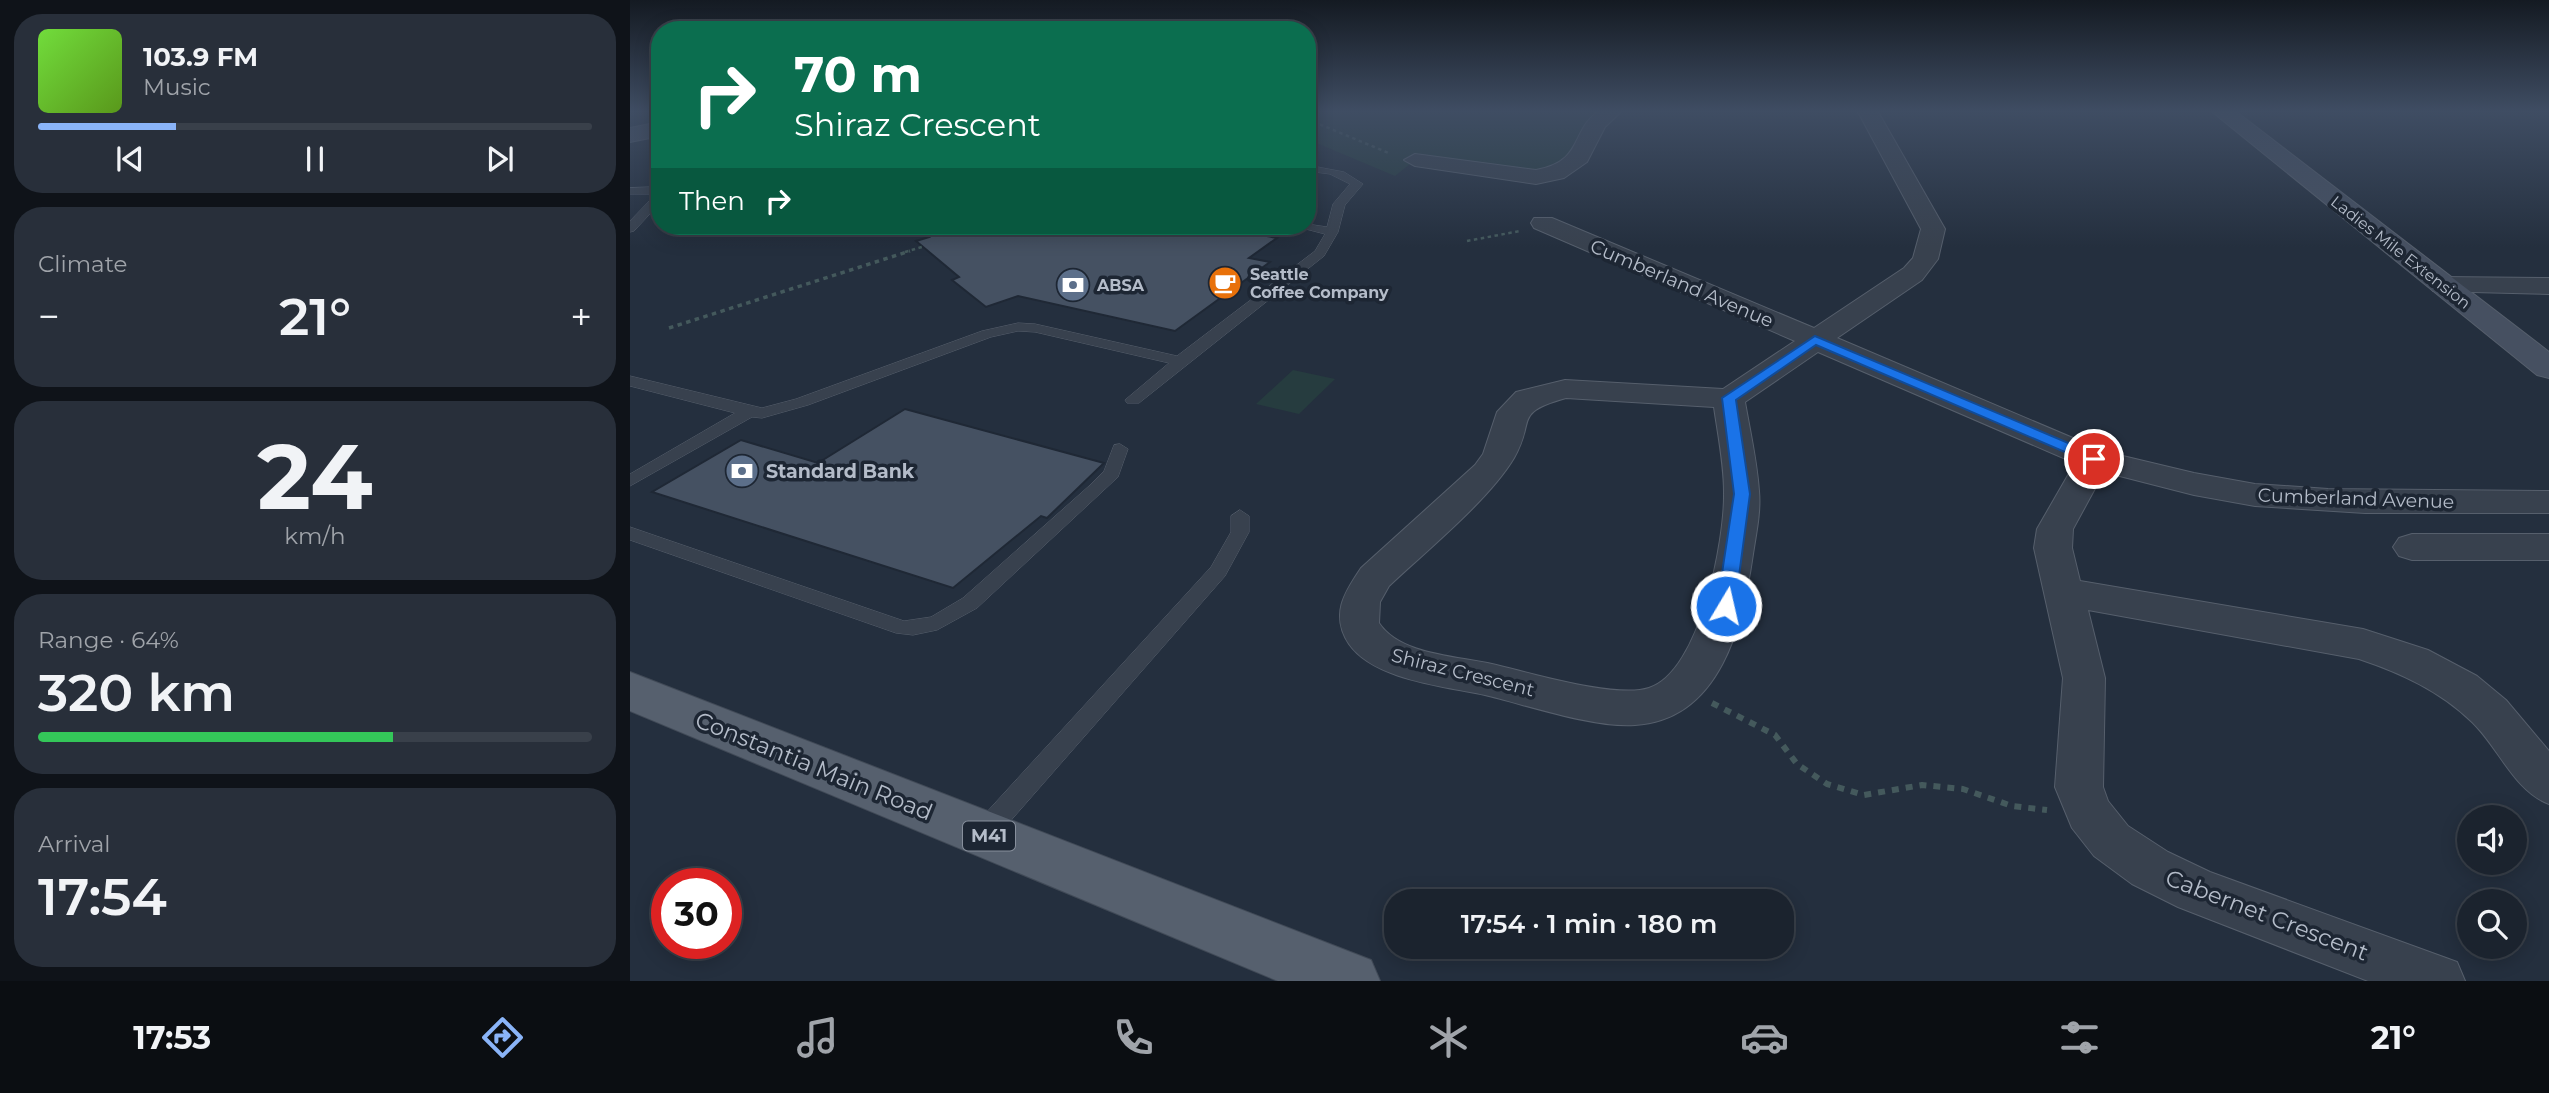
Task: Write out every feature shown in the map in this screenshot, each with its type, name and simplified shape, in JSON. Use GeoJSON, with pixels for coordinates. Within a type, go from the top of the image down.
{"type":"FeatureCollection","features":[{"type":"Feature","properties":{"kind":"main road","name":"Ladies Mile Extension"},"geometry":{"type":"LineString","coordinates":[[2279,156],[2549,368]]}},
{"type":"Feature","properties":{"kind":"main road","name":"Constantia Main Road"},"geometry":{"type":"LineString","coordinates":[[630,690],[1350,981]]}},
{"type":"Feature","properties":{"kind":"street"},"geometry":{"type":"LineString","coordinates":[[1415,160],[1536,177],[1551,176],[1576,163],[1580,156]]}},
{"type":"Feature","properties":{"kind":"street"},"geometry":{"type":"LineString","coordinates":[[1729,398],[1913,274],[1925,259],[1933,229],[1893,156]]}},
{"type":"Feature","properties":{"kind":"street","name":"Cumberland Avenue"},"geometry":{"type":"LineString","coordinates":[[1543,223],[2094,459],[2173,480],[2254,494],[2341,501],[2549,502]]}},
{"type":"Feature","properties":{"kind":"street"},"geometry":{"type":"LineString","coordinates":[[2442,285],[2549,286]]}},
{"type":"Feature","properties":{"kind":"street","name":"Shiraz Crescent"},"geometry":{"type":"LineString","coordinates":[[1565,389],[1729,398],[1742,494],[1739,523],[1726,606],[1714,639],[1689,683],[1662,703],[1634,708],[1587,702],[1393,658],[1369,644],[1360,626],[1358,606],[1363,592],[1375,576],[1487,472],[1499,455],[1513,412],[1527,399],[1565,389]]}},
{"type":"Feature","properties":{"kind":"street","name":"Cabernet Crescent"},"geometry":{"type":"LineString","coordinates":[[2094,459],[2055,529],[2053,548],[2084,678],[2079,786],[2089,813],[2111,841],[2150,869],[2196,890],[2438,981]]}},
{"type":"Feature","properties":{"kind":"street"},"geometry":{"type":"LineString","coordinates":[[2507,502],[2549,541]]}},
{"type":"Feature","properties":{"kind":"street"},"geometry":{"type":"LineString","coordinates":[[2412,547],[2549,547]]}},
{"type":"Feature","properties":{"kind":"street"},"geometry":{"type":"LineString","coordinates":[[2063,592],[2363,644],[2413,661],[2462,688],[2490,712],[2549,784]]}},
{"type":"Feature","properties":{"kind":"lane"},"geometry":{"type":"LineString","coordinates":[[1133,400],[1313,259],[1332,232],[1339,204],[1357,184],[1324,169],[1316,169]]}},
{"type":"Feature","properties":{"kind":"lane"},"geometry":{"type":"LineString","coordinates":[[630,191],[651,190]]}},
{"type":"Feature","properties":{"kind":"lane"},"geometry":{"type":"LineString","coordinates":[[630,228],[651,206]]}},
{"type":"Feature","properties":{"kind":"lane"},"geometry":{"type":"LineString","coordinates":[[643,215],[651,215]]}},
{"type":"Feature","properties":{"kind":"lane"},"geometry":{"type":"LineString","coordinates":[[1316,229],[1332,232]]}},
{"type":"Feature","properties":{"kind":"lane"},"geometry":{"type":"LineString","coordinates":[[630,381],[749,412],[780,409],[987,334],[1018,327],[1035,328],[1180,361]]}},
{"type":"Feature","properties":{"kind":"lane"},"geometry":{"type":"LineString","coordinates":[[630,481],[749,412]]}},
{"type":"Feature","properties":{"kind":"lane"},"geometry":{"type":"LineString","coordinates":[[630,533],[903,628],[923,628],[948,618],[970,603],[1095,490],[1112,472],[1120,449]]}},
{"type":"Feature","properties":{"kind":"lane"},"geometry":{"type":"LineString","coordinates":[[983,834],[1218,571],[1240,532],[1240,516]]}},
{"type":"Feature","properties":{"kind":"path"},"geometry":{"type":"LineString","coordinates":[[1400,156],[1415,160]]}},
{"type":"Feature","properties":{"kind":"path"},"geometry":{"type":"LineString","coordinates":[[1467,241],[1508,236]]}},
{"type":"Feature","properties":{"kind":"path"},"geometry":{"type":"LineString","coordinates":[[668,328],[922,247]]}},
{"type":"Feature","properties":{"kind":"path"},"geometry":{"type":"LineString","coordinates":[[1689,683],[1713,703],[1774,735],[1797,764],[1827,783],[1864,795],[1922,785],[1963,789],[2012,806],[2048,810],[2079,786]]}},
{"type":"Feature","properties":{"kind":"green space"},"geometry":{"type":"Polygon","coordinates":[[[1347,156],[1574,156],[1560,173],[1415,160],[1395,176],[1347,156]]]}},
{"type":"Feature","properties":{"kind":"green space"},"geometry":{"type":"Polygon","coordinates":[[[1293,370],[1335,379],[1299,414],[1256,404],[1293,370]]]}},
{"type":"Feature","properties":{"kind":"building"},"geometry":{"type":"Polygon","coordinates":[[[926,235],[1261,235],[1277,238],[1249,258],[1270,262],[1175,331],[1018,296],[986,307],[952,280],[959,277],[916,241],[929,237],[926,235]]]}},
{"type":"Feature","properties":{"kind":"building"},"geometry":{"type":"Polygon","coordinates":[[[905,409],[1104,463],[1047,518],[1041,516],[953,588],[652,492],[741,440],[818,463],[905,409]]]}},
{"type":"Feature","properties":{"kind":"place","name":"Seattle Coffee Company"},"geometry":{"type":"Point","coordinates":[1225,283]}},
{"type":"Feature","properties":{"kind":"place","name":"ABSA"},"geometry":{"type":"Point","coordinates":[1073,285]}},
{"type":"Feature","properties":{"kind":"place","name":"Standard Bank"},"geometry":{"type":"Point","coordinates":[742,471]}},
{"type":"Feature","properties":{"kind":"route"},"geometry":{"type":"LineString","coordinates":[[1726,606],[1742,494],[1729,398],[1815,340],[2094,459]]}}]}
